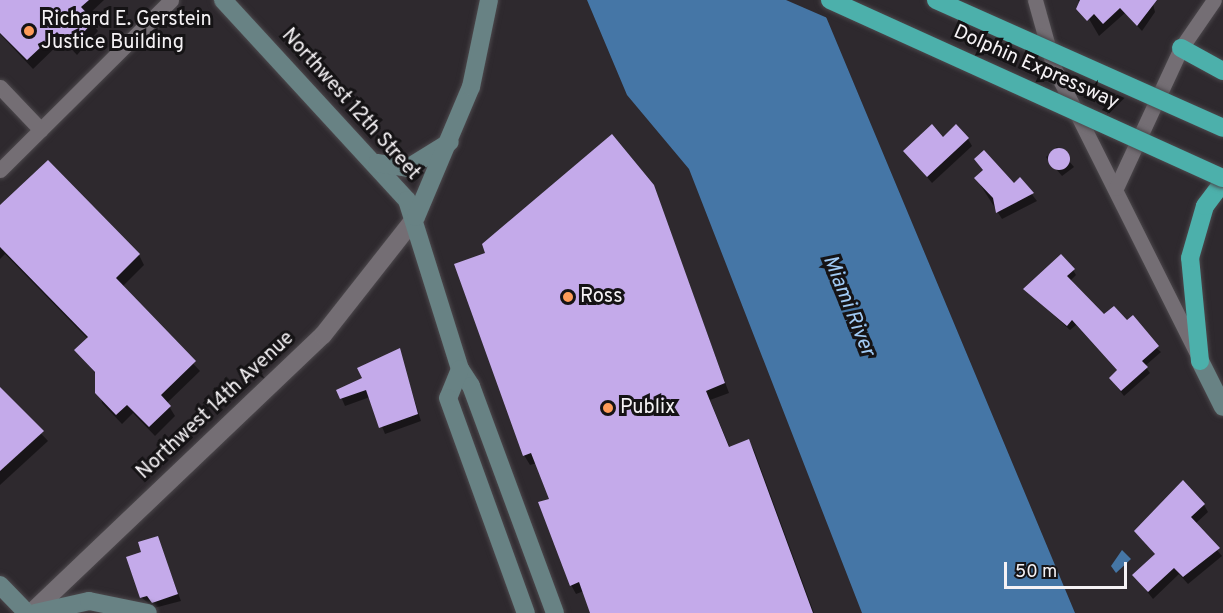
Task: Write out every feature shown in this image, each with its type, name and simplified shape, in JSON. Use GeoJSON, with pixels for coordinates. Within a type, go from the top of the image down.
{"type":"FeatureCollection","features":[{"type":"Feature","properties":{"kind":"highway","name":"Dolphin Expressway"},"geometry":{"type":"LineString","coordinates":[[830,0],[1223,180]]}},
{"type":"Feature","properties":{"kind":"highway","name":"Dolphin Expressway"},"geometry":{"type":"LineString","coordinates":[[936,0],[1223,128]]}},
{"type":"Feature","properties":{"kind":"highway"},"geometry":{"type":"LineString","coordinates":[[1181,48],[1223,71]]}},
{"type":"Feature","properties":{"kind":"highway"},"geometry":{"type":"LineString","coordinates":[[1200,361],[1190,258],[1205,206],[1223,180]]}},
{"type":"Feature","properties":{"kind":"main road","name":"Northwest 12th Street"},"geometry":{"type":"LineString","coordinates":[[223,0],[377,163],[416,217]]}},
{"type":"Feature","properties":{"kind":"main road"},"geometry":{"type":"LineString","coordinates":[[489,0],[478,61],[451,141],[416,217],[459,369],[471,386],[555,613]]}},
{"type":"Feature","properties":{"kind":"main road"},"geometry":{"type":"LineString","coordinates":[[377,163],[408,168],[451,141]]}},
{"type":"Feature","properties":{"kind":"main road"},"geometry":{"type":"LineString","coordinates":[[1200,361],[1223,407]]}},
{"type":"Feature","properties":{"kind":"main road"},"geometry":{"type":"LineString","coordinates":[[459,369],[448,398],[526,613]]}},
{"type":"Feature","properties":{"kind":"main road"},"geometry":{"type":"LineString","coordinates":[[0,585],[31,613],[89,600],[148,613]]}},
{"type":"Feature","properties":{"kind":"street"},"geometry":{"type":"LineString","coordinates":[[0,170],[171,0]]}},
{"type":"Feature","properties":{"kind":"street"},"geometry":{"type":"LineString","coordinates":[[1035,0],[1054,68],[1116,188],[1200,361]]}},
{"type":"Feature","properties":{"kind":"street"},"geometry":{"type":"LineString","coordinates":[[1116,188],[1181,48],[1214,0]]}},
{"type":"Feature","properties":{"kind":"street"},"geometry":{"type":"LineString","coordinates":[[0,87],[41,130]]}},
{"type":"Feature","properties":{"kind":"street","name":"Northwest 14th Avenue"},"geometry":{"type":"LineString","coordinates":[[31,613],[323,335],[416,217]]}},
{"type":"Feature","properties":{"kind":"water","name":"Miami River"},"geometry":{"type":"Polygon","coordinates":[[[587,0],[819,0],[1075,613],[862,613],[689,169],[627,95],[587,0]]]}},
{"type":"Feature","properties":{"kind":"water"},"geometry":{"type":"Polygon","coordinates":[[[1122,550],[1131,559],[1116,573],[1111,566],[1122,550]]]}},
{"type":"Feature","properties":{"kind":"pier"},"geometry":{"type":"Polygon","coordinates":[[[786,0],[822,0],[832,20],[786,0]]]}},
{"type":"Feature","properties":{"kind":"building","name":"Richard E. Gerstein Justice Building"},"geometry":{"type":"Polygon","coordinates":[[[0,0],[89,0],[81,7],[94,21],[71,46],[57,32],[27,60],[0,33],[0,0]]]}},
{"type":"Feature","properties":{"kind":"building"},"geometry":{"type":"Polygon","coordinates":[[[1080,0],[1157,0],[1137,26],[1120,8],[1103,24],[1094,14],[1087,21],[1076,9],[1080,0]]]}},
{"type":"Feature","properties":{"kind":"building"},"geometry":{"type":"Polygon","coordinates":[[[932,124],[943,137],[956,124],[969,138],[927,177],[903,151],[932,124]]]}},
{"type":"Feature","properties":{"kind":"building"},"geometry":{"type":"Polygon","coordinates":[[[612,134],[654,185],[725,383],[706,391],[729,447],[749,439],[813,613],[590,613],[579,582],[570,586],[538,502],[549,499],[531,453],[523,456],[454,264],[485,253],[482,244],[612,134]]]}},
{"type":"Feature","properties":{"kind":"building"},"geometry":{"type":"Polygon","coordinates":[[[1059,148],[1067,151],[1070,159],[1067,167],[1059,170],[1051,167],[1048,159],[1051,151],[1059,148]]]}},
{"type":"Feature","properties":{"kind":"building"},"geometry":{"type":"Polygon","coordinates":[[[984,150],[1014,183],[1020,177],[1034,193],[996,213],[993,198],[974,178],[983,170],[974,159],[984,150]]]}},
{"type":"Feature","properties":{"kind":"building"},"geometry":{"type":"Polygon","coordinates":[[[48,160],[140,254],[116,278],[196,361],[161,395],[171,406],[149,427],[127,405],[116,415],[95,393],[95,372],[74,350],[88,337],[0,247],[0,205],[48,160]]]}},
{"type":"Feature","properties":{"kind":"building"},"geometry":{"type":"Polygon","coordinates":[[[1061,254],[1075,269],[1067,276],[1104,314],[1114,306],[1127,320],[1133,315],[1159,346],[1142,361],[1148,367],[1121,391],[1109,378],[1117,370],[1072,320],[1067,326],[1023,289],[1061,254]]]}},
{"type":"Feature","properties":{"kind":"building"},"geometry":{"type":"Polygon","coordinates":[[[400,348],[418,414],[379,428],[366,390],[340,399],[336,390],[362,378],[357,368],[400,348]]]}},
{"type":"Feature","properties":{"kind":"building"},"geometry":{"type":"Polygon","coordinates":[[[0,387],[44,431],[0,471],[0,387]]]}},
{"type":"Feature","properties":{"kind":"building"},"geometry":{"type":"Polygon","coordinates":[[[1183,480],[1205,504],[1191,517],[1220,548],[1183,577],[1174,568],[1148,592],[1132,575],[1155,554],[1134,531],[1183,480]]]}},
{"type":"Feature","properties":{"kind":"building"},"geometry":{"type":"Polygon","coordinates":[[[158,536],[178,594],[152,603],[147,596],[140,598],[126,557],[141,552],[138,542],[158,536]]]}},
{"type":"Feature","properties":{"kind":"place","name":"Richard E. Gerstein Justice Building"},"geometry":{"type":"Point","coordinates":[29,31]}},
{"type":"Feature","properties":{"kind":"place","name":"Ross"},"geometry":{"type":"Point","coordinates":[568,297]}},
{"type":"Feature","properties":{"kind":"place","name":"Publix"},"geometry":{"type":"Point","coordinates":[608,408]}}]}
